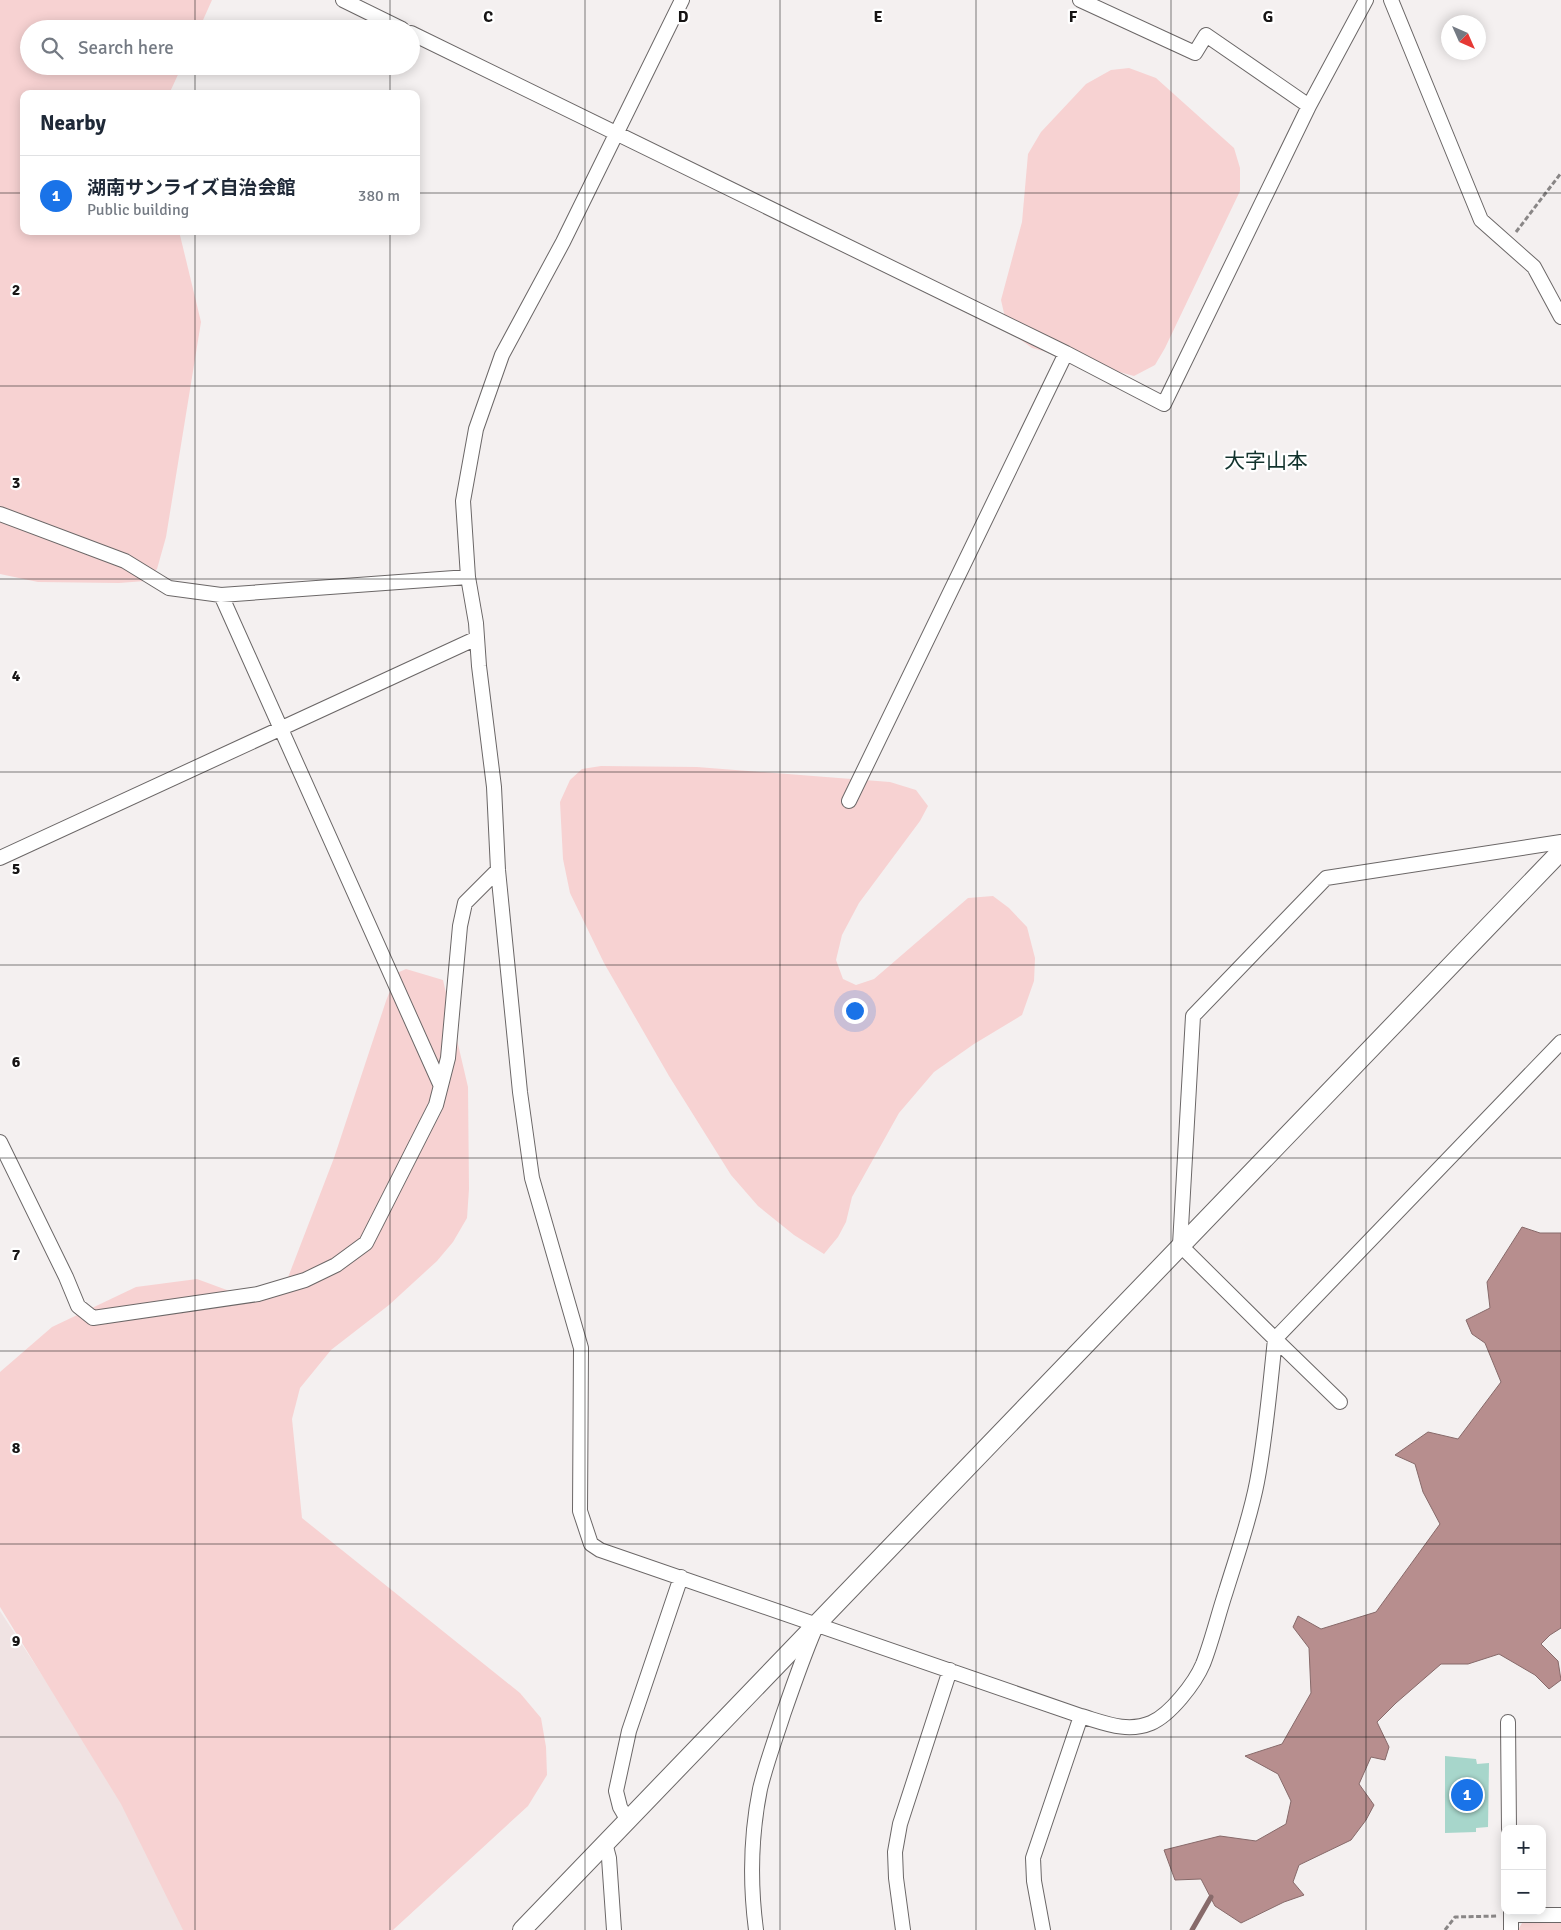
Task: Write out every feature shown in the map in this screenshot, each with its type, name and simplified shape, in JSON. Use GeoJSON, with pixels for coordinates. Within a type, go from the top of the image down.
{"type":"FeatureCollection","features":[{"type":"Feature","properties":{"kind":"street"},"geometry":{"type":"LineString","coordinates":[[343,0],[384,20]]}},
{"type":"Feature","properties":{"kind":"street"},"geometry":{"type":"LineString","coordinates":[[682,0],[563,242],[502,355],[476,429],[463,501],[468,577],[494,787],[498,870],[520,1092],[532,1178],[581,1348],[580,1502],[583,1523],[591,1544],[600,1550],[1081,1716],[1121,1728],[1138,1727],[1152,1723],[1164,1715],[1178,1701],[1202,1665],[1248,1521],[1257,1482],[1275,1339],[1561,1042]]}},
{"type":"Feature","properties":{"kind":"street"},"geometry":{"type":"LineString","coordinates":[[1080,0],[1195,53],[1206,35],[1309,106]]}},
{"type":"Feature","properties":{"kind":"street"},"geometry":{"type":"LineString","coordinates":[[420,37],[1066,353],[1164,404],[1309,106],[1366,0]]}},
{"type":"Feature","properties":{"kind":"street"},"geometry":{"type":"LineString","coordinates":[[1391,0],[1481,220],[1534,267],[1561,317]]}},
{"type":"Feature","properties":{"kind":"street"},"geometry":{"type":"LineString","coordinates":[[849,801],[1066,353]]}},
{"type":"Feature","properties":{"kind":"street"},"geometry":{"type":"LineString","coordinates":[[0,514],[125,561],[169,588],[221,595],[468,577]]}},
{"type":"Feature","properties":{"kind":"street"},"geometry":{"type":"LineString","coordinates":[[221,595],[440,1084]]}},
{"type":"Feature","properties":{"kind":"street"},"geometry":{"type":"LineString","coordinates":[[0,858],[477,638]]}},
{"type":"Feature","properties":{"kind":"street"},"geometry":{"type":"LineString","coordinates":[[1340,1402],[1180,1245],[1192,1016],[1326,878],[1561,842]]}},
{"type":"Feature","properties":{"kind":"street"},"geometry":{"type":"LineString","coordinates":[[522,1930],[1561,851]]}},
{"type":"Feature","properties":{"kind":"street"},"geometry":{"type":"LineString","coordinates":[[0,1142],[66,1277],[78,1306],[94,1318],[258,1294],[305,1280],[336,1265],[366,1242],[436,1105],[448,1058],[460,926],[465,903],[498,870]]}},
{"type":"Feature","properties":{"kind":"street"},"geometry":{"type":"LineString","coordinates":[[627,1819],[620,1807],[616,1791],[628,1731],[680,1577]]}},
{"type":"Feature","properties":{"kind":"street"},"geometry":{"type":"LineString","coordinates":[[756,1930],[753,1905],[753,1872],[760,1789],[768,1759],[800,1664],[818,1624]]}},
{"type":"Feature","properties":{"kind":"street"},"geometry":{"type":"LineString","coordinates":[[904,1930],[896,1878],[895,1852],[900,1824],[950,1670]]}},
{"type":"Feature","properties":{"kind":"street"},"geometry":{"type":"LineString","coordinates":[[1044,1930],[1033,1876],[1033,1858],[1081,1716]]}},
{"type":"Feature","properties":{"kind":"street"},"geometry":{"type":"LineString","coordinates":[[1508,1722],[1509,1825]]}},
{"type":"Feature","properties":{"kind":"street"},"geometry":{"type":"LineString","coordinates":[[605,1843],[609,1858],[614,1930]]}},
{"type":"Feature","properties":{"kind":"street"},"geometry":{"type":"LineString","coordinates":[[1546,1914],[1561,1915]]}},
{"type":"Feature","properties":{"kind":"street"},"geometry":{"type":"LineString","coordinates":[[1511,1915],[1511,1930]]}},
{"type":"Feature","properties":{"kind":"path"},"geometry":{"type":"LineString","coordinates":[[1508,242],[1561,173]]}},
{"type":"Feature","properties":{"kind":"path"},"geometry":{"type":"LineString","coordinates":[[1445,1930],[1455,1918],[1501,1914]]}},
{"type":"Feature","properties":{"kind":"shaded area"},"geometry":{"type":"Polygon","coordinates":[[[0,0],[212,0],[203,20],[20,20],[20,75],[178,75],[171,90],[20,90],[20,235],[180,235],[201,322],[166,537],[157,569],[145,581],[119,583],[38,582],[0,574],[0,0]]]}},
{"type":"Feature","properties":{"kind":"shaded area"},"geometry":{"type":"Polygon","coordinates":[[[1129,68],[1156,78],[1234,148],[1240,168],[1240,191],[1165,348],[1155,365],[1134,376],[1032,348],[1017,337],[1006,322],[1001,300],[1022,222],[1028,154],[1041,132],[1086,84],[1111,70],[1129,68]]]}},
{"type":"Feature","properties":{"kind":"shaded area"},"geometry":{"type":"Polygon","coordinates":[[[601,766],[697,767],[890,782],[916,790],[928,806],[920,821],[859,903],[842,935],[836,960],[843,979],[856,985],[874,979],[968,898],[993,896],[1009,908],[1027,927],[1035,958],[1034,981],[1022,1015],[974,1044],[934,1072],[899,1113],[852,1197],[846,1222],[838,1237],[824,1254],[794,1235],[758,1206],[731,1175],[669,1076],[604,963],[570,893],[563,859],[560,802],[570,780],[582,769],[601,766]]]}},
{"type":"Feature","properties":{"kind":"shaded area"},"geometry":{"type":"Polygon","coordinates":[[[406,969],[443,980],[468,1087],[469,1189],[467,1218],[453,1242],[437,1261],[389,1305],[331,1350],[300,1388],[292,1419],[302,1518],[520,1693],[541,1718],[546,1747],[547,1775],[528,1806],[393,1930],[183,1930],[121,1804],[0,1607],[0,1372],[52,1327],[136,1287],[197,1279],[235,1293],[287,1280],[334,1158],[386,1001],[397,973],[406,969]]]}},
{"type":"Feature","properties":{"kind":"shaded area"},"geometry":{"type":"Polygon","coordinates":[[[1522,1227],[1540,1233],[1561,1233],[1561,1628],[1541,1644],[1558,1661],[1561,1680],[1549,1689],[1535,1675],[1499,1654],[1468,1664],[1441,1664],[1377,1722],[1389,1747],[1385,1760],[1371,1757],[1359,1784],[1374,1805],[1366,1820],[1351,1840],[1299,1865],[1293,1882],[1304,1895],[1284,1902],[1241,1923],[1215,1906],[1201,1879],[1175,1880],[1164,1850],[1220,1836],[1256,1841],[1286,1824],[1291,1801],[1278,1774],[1245,1756],[1282,1744],[1311,1693],[1309,1648],[1293,1627],[1298,1616],[1321,1629],[1376,1612],[1440,1524],[1423,1492],[1415,1464],[1395,1455],[1428,1432],[1458,1439],[1501,1382],[1485,1343],[1472,1334],[1466,1320],[1490,1308],[1487,1282],[1522,1227]]]}},
{"type":"Feature","properties":{"kind":"shaded area"},"geometry":{"type":"Polygon","coordinates":[[[0,1611],[209,1930],[0,1930],[0,1611]]]}},
{"type":"Feature","properties":{"kind":"shaded area"},"geometry":{"type":"Polygon","coordinates":[[[1561,1922],[1561,1930],[1518,1930],[1522,1923],[1561,1922]]]}},
{"type":"Feature","properties":{"kind":"building"},"geometry":{"type":"Polygon","coordinates":[[[1445,1756],[1476,1759],[1477,1764],[1489,1763],[1488,1827],[1476,1828],[1476,1832],[1445,1833],[1445,1756]]]}},
{"type":"Feature","properties":{"kind":"waterway"},"geometry":{"type":"LineString","coordinates":[[1192,1930],[1211,1897]]}},
{"type":"Feature","properties":{"kind":"place","name":"湖南サンライズ自治会館"},"geometry":{"type":"Point","coordinates":[1467,1795]}},
{"type":"Feature","properties":{"kind":"district","name":"大字山本"},"geometry":{"type":"Point","coordinates":[1266,461]}}]}
